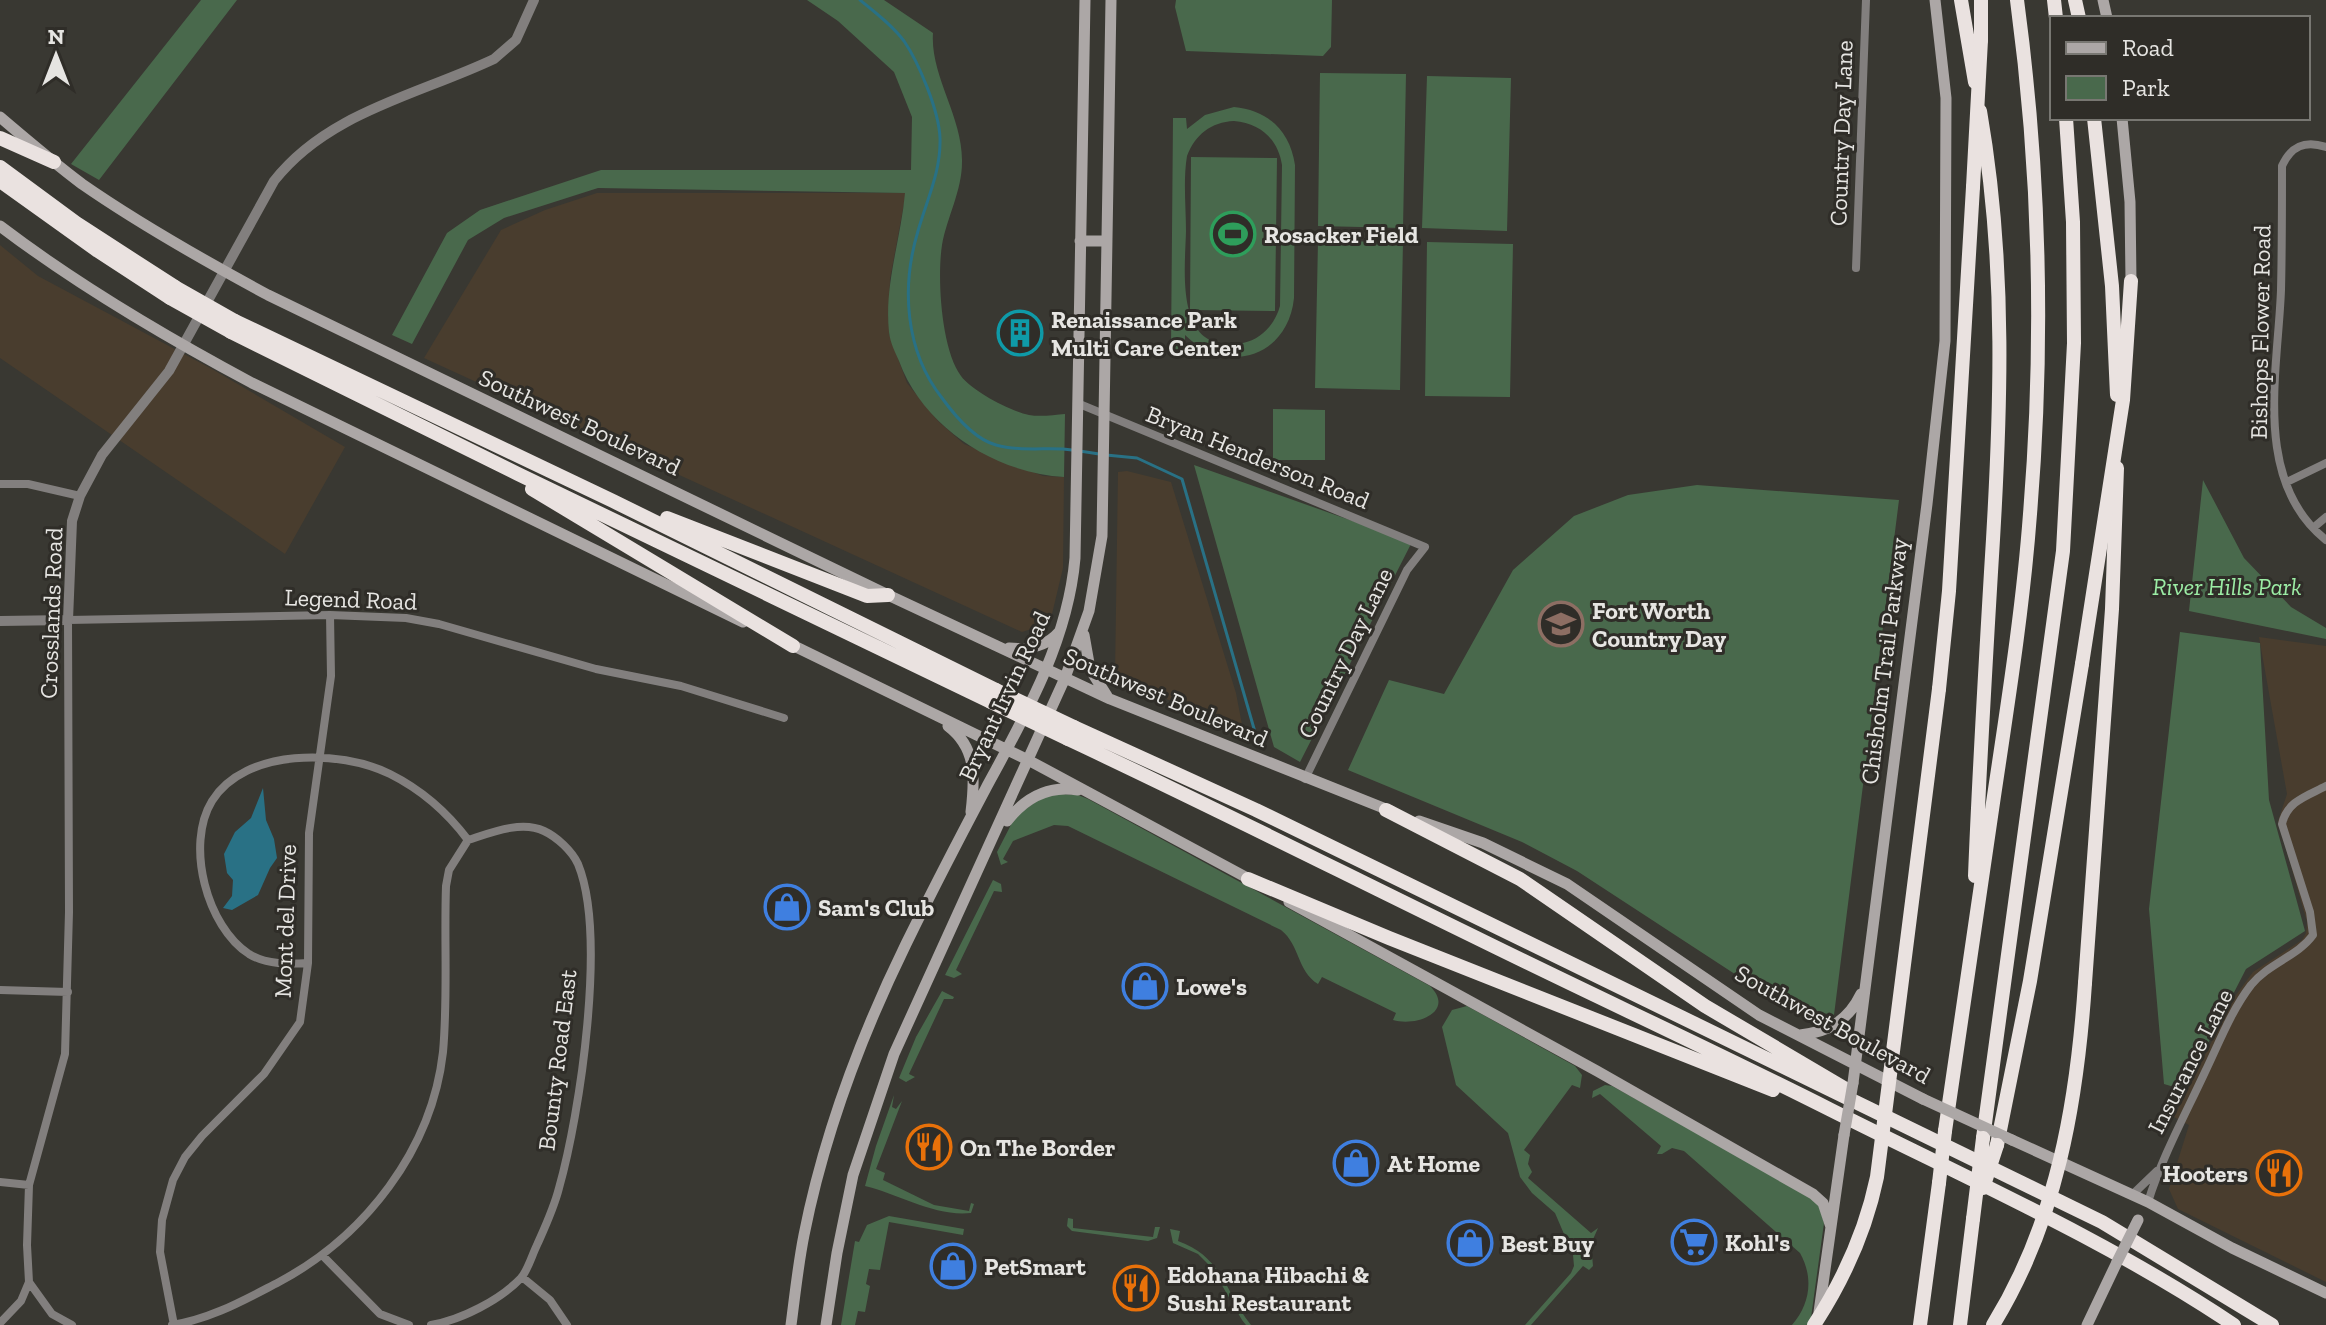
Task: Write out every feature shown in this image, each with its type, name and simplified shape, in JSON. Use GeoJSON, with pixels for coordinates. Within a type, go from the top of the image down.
{"type":"FeatureCollection","features":[{"type":"Feature","properties":{"kind":"highway"},"geometry":{"type":"LineString","coordinates":[[1961,0],[1992,176],[1999,266],[2001,355],[1971,959]]}},
{"type":"Feature","properties":{"kind":"highway"},"geometry":{"type":"LineString","coordinates":[[1816,1325],[1855,1250],[1877,1177],[1939,689],[1949,591],[1981,0]]}},
{"type":"Feature","properties":{"kind":"highway"},"geometry":{"type":"LineString","coordinates":[[1920,1325],[2022,602],[2032,493],[2038,344],[2037,245],[2032,137],[2017,0]]}},
{"type":"Feature","properties":{"kind":"highway"},"geometry":{"type":"LineString","coordinates":[[1960,1325],[2055,624],[2065,525],[2074,309],[2073,222],[2066,120]]}},
{"type":"Feature","properties":{"kind":"highway"},"geometry":{"type":"LineString","coordinates":[[1993,1325],[2036,1239],[2062,1156],[2078,1072],[2111,625],[2116,513],[2118,382],[2113,300],[2094,120]]}},
{"type":"Feature","properties":{"kind":"highway"},"geometry":{"type":"LineString","coordinates":[[0,138],[54,162]]}},
{"type":"Feature","properties":{"kind":"highway"},"geometry":{"type":"LineString","coordinates":[[0,167],[172,292]]}},
{"type":"Feature","properties":{"kind":"highway"},"geometry":{"type":"LineString","coordinates":[[0,181],[89,244],[233,327],[518,474],[1071,733],[1256,828],[2106,1248],[2234,1325]]}},
{"type":"Feature","properties":{"kind":"highway"},"geometry":{"type":"LineString","coordinates":[[1973,1219],[1997,1145],[2030,981],[2123,400],[2131,281]]}},
{"type":"Feature","properties":{"kind":"highway"},"geometry":{"type":"LineString","coordinates":[[233,327],[613,501],[993,696]]}},
{"type":"Feature","properties":{"kind":"highway"},"geometry":{"type":"LineString","coordinates":[[518,474],[533,491],[793,646]]}},
{"type":"Feature","properties":{"kind":"highway"},"geometry":{"type":"LineString","coordinates":[[613,501],[635,505],[867,596],[888,595]]}},
{"type":"Feature","properties":{"kind":"highway"},"geometry":{"type":"LineString","coordinates":[[1071,733],[1256,810],[1782,1068],[1910,1127],[2102,1222],[2272,1325]]}},
{"type":"Feature","properties":{"kind":"highway"},"geometry":{"type":"LineString","coordinates":[[1386,810],[1520,879],[1705,1006],[1910,1127]]}},
{"type":"Feature","properties":{"kind":"highway"},"geometry":{"type":"LineString","coordinates":[[1248,879],[1735,1076],[1830,1110]]}},
{"type":"Feature","properties":{"kind":"main road","name":"Bryant Irvin Road"},"geometry":{"type":"LineString","coordinates":[[791,1325],[810,1206],[853,1065],[896,964],[1007,750],[1045,669],[1062,628],[1074,575],[1085,0]]}},
{"type":"Feature","properties":{"kind":"main road","name":"Bryant Irvin Road"},"geometry":{"type":"LineString","coordinates":[[826,1325],[848,1198],[868,1127],[900,1039],[1065,678],[1084,631],[1100,557],[1105,436],[1111,0]]}},
{"type":"Feature","properties":{"kind":"main road","name":"Chisholm Trail Parkway"},"geometry":{"type":"LineString","coordinates":[[1816,1325],[1856,1064],[1945,341],[1946,98],[1935,0]]}},
{"type":"Feature","properties":{"kind":"main road","name":"Southwest Boulevard"},"geometry":{"type":"LineString","coordinates":[[0,117],[102,197],[223,271],[415,368],[1110,699],[1305,779],[1483,843],[1567,884],[1759,1015],[1923,1099],[2148,1202],[2232,1248],[2326,1293]]}},
{"type":"Feature","properties":{"kind":"main road"},"geometry":{"type":"LineString","coordinates":[[2122,120],[2130,202],[2131,281]]}},
{"type":"Feature","properties":{"kind":"main road"},"geometry":{"type":"LineString","coordinates":[[0,226],[183,347],[676,591],[1028,760],[1248,879],[1813,1194],[1823,1203],[1831,1227]]}},
{"type":"Feature","properties":{"kind":"main road"},"geometry":{"type":"LineString","coordinates":[[1080,241],[1107,241]]}},
{"type":"Feature","properties":{"kind":"main road"},"geometry":{"type":"LineString","coordinates":[[994,645],[1022,649],[1037,646],[1053,639],[1062,628]]}},
{"type":"Feature","properties":{"kind":"main road"},"geometry":{"type":"LineString","coordinates":[[1084,631],[1090,669],[1110,699]]}},
{"type":"Feature","properties":{"kind":"main road"},"geometry":{"type":"LineString","coordinates":[[932,713],[955,732],[969,752],[974,773],[970,819]]}},
{"type":"Feature","properties":{"kind":"main road"},"geometry":{"type":"LineString","coordinates":[[996,834],[1020,805],[1038,794],[1062,788],[1086,792]]}},
{"type":"Feature","properties":{"kind":"main road"},"geometry":{"type":"LineString","coordinates":[[1799,1035],[1830,1030],[1849,1013],[1865,986]]}},
{"type":"Feature","properties":{"kind":"main road"},"geometry":{"type":"LineString","coordinates":[[2087,1325],[2148,1202]]}},
{"type":"Feature","properties":{"kind":"street","name":"Crosslands Road"},"geometry":{"type":"LineString","coordinates":[[29,1282],[29,1185],[65,1054],[68,992],[68,620],[72,521],[80,496],[102,455],[169,371],[274,181],[298,153],[329,130],[494,59],[516,40],[534,0]]}},
{"type":"Feature","properties":{"kind":"street","name":"Country Day Lane"},"geometry":{"type":"LineString","coordinates":[[1856,268],[1866,0]]}},
{"type":"Feature","properties":{"kind":"street","name":"Bishops Flower Road"},"geometry":{"type":"LineString","coordinates":[[2326,147],[2301,144],[2289,151],[2282,166],[2281,293],[2276,331],[2273,432],[2287,482],[2303,518],[2326,540]]}},
{"type":"Feature","properties":{"kind":"street","name":"Bryan Henderson Road"},"geometry":{"type":"LineString","coordinates":[[1077,403],[1425,547]]}},
{"type":"Feature","properties":{"kind":"street"},"geometry":{"type":"LineString","coordinates":[[2287,482],[2326,463]]}},
{"type":"Feature","properties":{"kind":"street"},"geometry":{"type":"LineString","coordinates":[[0,484],[28,484],[80,496]]}},
{"type":"Feature","properties":{"kind":"street"},"geometry":{"type":"LineString","coordinates":[[2313,528],[2326,517]]}},
{"type":"Feature","properties":{"kind":"street","name":"Country Day Lane"},"geometry":{"type":"LineString","coordinates":[[1305,779],[1407,570],[1425,547]]}},
{"type":"Feature","properties":{"kind":"street","name":"Legend Road"},"geometry":{"type":"LineString","coordinates":[[0,621],[330,615],[406,618],[439,624],[596,669],[681,686],[784,718]]}},
{"type":"Feature","properties":{"kind":"street","name":"Mont del Drive"},"geometry":{"type":"LineString","coordinates":[[173,1325],[160,1252],[162,1220],[173,1180],[185,1157],[264,1074],[300,1022],[308,963],[309,833],[331,676],[330,615]]}},
{"type":"Feature","properties":{"kind":"street"},"geometry":{"type":"LineString","coordinates":[[173,1325],[198,1321],[227,1309],[295,1273],[322,1255],[383,1197],[411,1153],[426,1115],[442,1054],[446,886],[449,870],[468,840],[447,813],[388,773],[350,762],[294,757],[250,769],[228,784],[211,803],[203,823],[200,857],[203,880],[213,909],[237,945],[252,956],[269,962],[308,963]]}},
{"type":"Feature","properties":{"kind":"street","name":"Insurance Lane"},"geometry":{"type":"LineString","coordinates":[[2148,1202],[2157,1171],[2238,1004],[2266,970],[2304,947],[2313,935],[2310,912],[2282,824],[2284,812],[2291,804],[2326,786]]}},
{"type":"Feature","properties":{"kind":"street","name":"Bounty Road East"},"geometry":{"type":"LineString","coordinates":[[431,1325],[482,1307],[522,1277],[548,1220],[565,1161],[588,1020],[591,924],[585,885],[577,862],[568,849],[534,827],[514,828],[468,840]]}},
{"type":"Feature","properties":{"kind":"street"},"geometry":{"type":"LineString","coordinates":[[0,990],[68,992]]}},
{"type":"Feature","properties":{"kind":"street","name":"Insurance Lane"},"geometry":{"type":"LineString","coordinates":[[2132,1195],[2157,1171]]}},
{"type":"Feature","properties":{"kind":"street"},"geometry":{"type":"LineString","coordinates":[[0,1182],[29,1185]]}},
{"type":"Feature","properties":{"kind":"street"},"geometry":{"type":"LineString","coordinates":[[322,1255],[380,1314],[409,1325]]}},
{"type":"Feature","properties":{"kind":"street"},"geometry":{"type":"LineString","coordinates":[[522,1277],[550,1300],[567,1325]]}},
{"type":"Feature","properties":{"kind":"street"},"geometry":{"type":"LineString","coordinates":[[0,1323],[21,1301],[29,1282]]}},
{"type":"Feature","properties":{"kind":"street"},"geometry":{"type":"LineString","coordinates":[[29,1282],[52,1314],[72,1325]]}},
{"type":"Feature","properties":{"kind":"shaded area"},"geometry":{"type":"Polygon","coordinates":[[[597,193],[906,193],[890,279],[889,334],[907,383],[938,421],[964,444],[1043,476],[1064,477],[1063,568],[1052,614],[1038,627],[1022,632],[424,358],[501,230],[545,210],[597,193]]]}},
{"type":"Feature","properties":{"kind":"shaded area"},"geometry":{"type":"Polygon","coordinates":[[[0,245],[38,276],[212,369],[345,447],[285,554],[0,358],[0,245]]]}},
{"type":"Feature","properties":{"kind":"shaded area"},"geometry":{"type":"Polygon","coordinates":[[[1127,471],[1171,482],[1236,693],[1244,735],[1115,675],[1118,472],[1127,471]]]}},
{"type":"Feature","properties":{"kind":"shaded area"},"geometry":{"type":"Polygon","coordinates":[[[2259,637],[2326,646],[2326,1282],[2178,1209],[2169,1189],[2189,1125],[2174,1117],[2233,999],[2253,972],[2302,940],[2306,933],[2307,922],[2278,821],[2287,794],[2259,637]]]}},
{"type":"Feature","properties":{"kind":"green space"},"geometry":{"type":"Polygon","coordinates":[[[201,0],[237,0],[99,180],[71,164],[201,0]]]}},
{"type":"Feature","properties":{"kind":"green space"},"geometry":{"type":"Polygon","coordinates":[[[807,0],[884,0],[933,33],[936,65],[957,129],[962,162],[960,183],[944,235],[941,259],[942,312],[949,349],[954,364],[966,382],[992,400],[1029,415],[1065,414],[1064,477],[1038,474],[988,456],[944,426],[910,385],[892,343],[888,314],[905,193],[598,188],[504,218],[468,240],[412,344],[392,335],[447,233],[480,210],[601,170],[911,170],[912,117],[894,72],[838,21],[807,0]]]}},
{"type":"Feature","properties":{"kind":"green space"},"geometry":{"type":"Polygon","coordinates":[[[1176,0],[1332,0],[1331,47],[1323,56],[1186,51],[1176,0]]]}},
{"type":"Feature","properties":{"kind":"green space"},"geometry":{"type":"Polygon","coordinates":[[[1320,73],[1406,74],[1403,228],[1318,226],[1320,73]]]}},
{"type":"Feature","properties":{"kind":"green space"},"geometry":{"type":"Polygon","coordinates":[[[1427,76],[1511,78],[1507,231],[1422,228],[1427,76]]]}},
{"type":"Feature","properties":{"kind":"green space"},"geometry":{"type":"Polygon","coordinates":[[[1234,107],[1267,118],[1288,142],[1295,165],[1294,298],[1289,318],[1268,346],[1253,354],[1236,357],[1201,348],[1185,335],[1185,349],[1171,349],[1173,118],[1186,118],[1187,129],[1205,115],[1234,107]],[[1226,122],[1205,131],[1190,149],[1186,165],[1185,288],[1188,307],[1194,324],[1205,337],[1221,344],[1243,343],[1256,338],[1271,325],[1280,306],[1282,165],[1272,140],[1260,129],[1243,122],[1226,122]]]}},
{"type":"Feature","properties":{"kind":"green space","name":"Rosacker Field"},"geometry":{"type":"Polygon","coordinates":[[[1191,157],[1277,158],[1275,311],[1190,310],[1191,157]]]}},
{"type":"Feature","properties":{"kind":"green space"},"geometry":{"type":"Polygon","coordinates":[[[1318,241],[1403,242],[1400,390],[1315,388],[1318,241]]]}},
{"type":"Feature","properties":{"kind":"green space"},"geometry":{"type":"Polygon","coordinates":[[[1427,242],[1513,244],[1510,397],[1425,396],[1427,242]]]}},
{"type":"Feature","properties":{"kind":"green space"},"geometry":{"type":"Polygon","coordinates":[[[1273,409],[1325,410],[1325,460],[1273,460],[1273,409]]]}},
{"type":"Feature","properties":{"kind":"green space"},"geometry":{"type":"Polygon","coordinates":[[[1194,465],[1412,542],[1300,762],[1274,747],[1194,465]]]}},
{"type":"Feature","properties":{"kind":"green space","name":"River Hills Park"},"geometry":{"type":"Polygon","coordinates":[[[2203,480],[2244,558],[2291,607],[2326,628],[2326,639],[2189,611],[2203,480]]]}},
{"type":"Feature","properties":{"kind":"green space"},"geometry":{"type":"Polygon","coordinates":[[[1697,485],[1899,500],[1834,1015],[1784,1006],[1577,871],[1522,842],[1348,770],[1389,680],[1444,694],[1513,570],[1574,516],[1628,495],[1697,485]]]}},
{"type":"Feature","properties":{"kind":"green space"},"geometry":{"type":"Polygon","coordinates":[[[2180,632],[2260,643],[2269,800],[2305,931],[2246,969],[2184,1090],[2164,1084],[2149,909],[2180,632]]]}},
{"type":"Feature","properties":{"kind":"green space"},"geometry":{"type":"Polygon","coordinates":[[[1059,794],[1088,799],[1430,986],[1437,995],[1436,1010],[1422,1019],[1402,1022],[1393,1020],[1396,1013],[1322,977],[1318,984],[1306,972],[1292,943],[1281,930],[1068,826],[1054,825],[1013,841],[1003,859],[1008,862],[1001,865],[997,852],[1015,817],[1041,798],[1059,794]]]}},
{"type":"Feature","properties":{"kind":"green space"},"geometry":{"type":"Polygon","coordinates":[[[993,880],[1001,884],[1002,892],[994,891],[956,970],[962,974],[954,978],[945,975],[993,880]]]}},
{"type":"Feature","properties":{"kind":"green space"},"geometry":{"type":"Polygon","coordinates":[[[942,991],[954,997],[944,999],[909,1074],[915,1077],[906,1082],[899,1078],[916,1037],[942,991]]]}},
{"type":"Feature","properties":{"kind":"green space"},"geometry":{"type":"Polygon","coordinates":[[[1467,1006],[1575,1066],[1582,1075],[1580,1088],[1572,1085],[1524,1150],[1530,1155],[1528,1164],[1532,1172],[1528,1178],[1591,1233],[1598,1228],[1591,1244],[1593,1266],[1589,1270],[1583,1266],[1531,1325],[1525,1325],[1571,1273],[1573,1255],[1555,1213],[1532,1193],[1520,1177],[1508,1133],[1456,1085],[1442,1027],[1452,1010],[1467,1006]]]}},
{"type":"Feature","properties":{"kind":"green space"},"geometry":{"type":"Polygon","coordinates":[[[1605,1085],[1612,1086],[1810,1196],[1819,1204],[1824,1223],[1810,1325],[1792,1325],[1803,1308],[1808,1290],[1807,1272],[1800,1253],[1684,1151],[1672,1148],[1657,1154],[1661,1146],[1600,1094],[1592,1098],[1593,1091],[1605,1085]]]}},
{"type":"Feature","properties":{"kind":"green space"},"geometry":{"type":"Polygon","coordinates":[[[894,1095],[892,1107],[896,1109],[902,1101],[876,1169],[885,1173],[883,1180],[934,1205],[969,1211],[971,1203],[974,1204],[971,1213],[944,1212],[865,1186],[894,1095]]]}},
{"type":"Feature","properties":{"kind":"green space"},"geometry":{"type":"Polygon","coordinates":[[[889,1216],[964,1229],[963,1235],[889,1222],[880,1270],[869,1269],[866,1284],[870,1286],[865,1312],[858,1311],[855,1325],[841,1325],[855,1241],[859,1242],[867,1225],[889,1216]]]}},
{"type":"Feature","properties":{"kind":"green space"},"geometry":{"type":"Polygon","coordinates":[[[1068,1218],[1073,1219],[1073,1228],[1153,1237],[1155,1227],[1160,1227],[1157,1238],[1148,1241],[1072,1231],[1067,1226],[1068,1218]]]}},
{"type":"Feature","properties":{"kind":"green space"},"geometry":{"type":"Polygon","coordinates":[[[1170,1229],[1180,1231],[1178,1241],[1193,1248],[1214,1266],[1251,1325],[1246,1325],[1242,1320],[1212,1268],[1198,1254],[1173,1243],[1170,1229]]]}},
{"type":"Feature","properties":{"kind":"water"},"geometry":{"type":"Polygon","coordinates":[[[263,788],[266,820],[274,839],[277,858],[258,895],[232,910],[223,908],[232,896],[233,880],[227,873],[224,854],[235,832],[251,818],[263,788]]]}},
{"type":"Feature","properties":{"kind":"waterway"},"geometry":{"type":"LineString","coordinates":[[860,0],[904,41],[927,88],[939,127],[938,162],[913,252],[908,296],[914,339],[930,380],[959,419],[988,442],[1012,448],[1063,449],[1099,454]]}},
{"type":"Feature","properties":{"kind":"waterway"},"geometry":{"type":"LineString","coordinates":[[1106,455],[1137,458],[1182,479],[1257,739]]}},
{"type":"Feature","properties":{"kind":"place","name":"Rosacker Field"},"geometry":{"type":"Point","coordinates":[1233,234]}},
{"type":"Feature","properties":{"kind":"place","name":"Renaissance Park Multi Care Center"},"geometry":{"type":"Point","coordinates":[1020,333]}},
{"type":"Feature","properties":{"kind":"place","name":"Fort Worth Country Day"},"geometry":{"type":"Point","coordinates":[1561,624]}},
{"type":"Feature","properties":{"kind":"place","name":"Sam's Club"},"geometry":{"type":"Point","coordinates":[787,907]}},
{"type":"Feature","properties":{"kind":"place","name":"Lowe's"},"geometry":{"type":"Point","coordinates":[1145,986]}},
{"type":"Feature","properties":{"kind":"place","name":"On The Border"},"geometry":{"type":"Point","coordinates":[929,1147]}},
{"type":"Feature","properties":{"kind":"place","name":"At Home"},"geometry":{"type":"Point","coordinates":[1356,1163]}},
{"type":"Feature","properties":{"kind":"place","name":"Hooters"},"geometry":{"type":"Point","coordinates":[2279,1173]}},
{"type":"Feature","properties":{"kind":"place","name":"Kohl's"},"geometry":{"type":"Point","coordinates":[1694,1242]}},
{"type":"Feature","properties":{"kind":"place","name":"Best Buy"},"geometry":{"type":"Point","coordinates":[1470,1243]}},
{"type":"Feature","properties":{"kind":"place","name":"PetSmart"},"geometry":{"type":"Point","coordinates":[953,1266]}},
{"type":"Feature","properties":{"kind":"place","name":"Edohana Hibachi & Sushi Restaurant"},"geometry":{"type":"Point","coordinates":[1136,1288]}}]}
